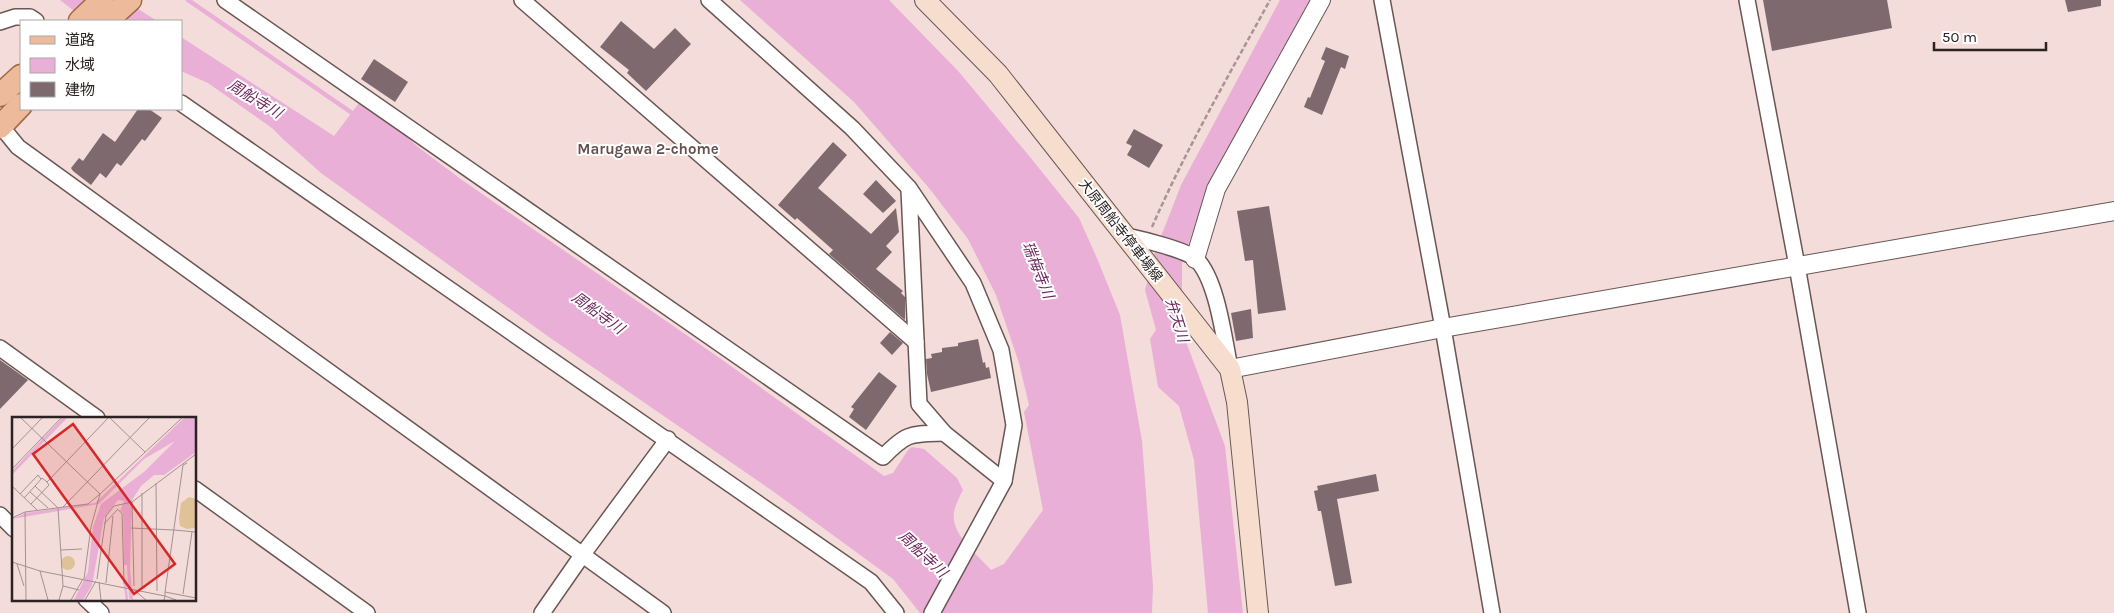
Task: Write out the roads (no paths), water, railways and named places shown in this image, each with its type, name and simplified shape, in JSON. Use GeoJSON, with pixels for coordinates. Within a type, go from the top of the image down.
{"type":"FeatureCollection","features":[{"type":"Feature","properties":{"kind":"main road"},"geometry":{"type":"LineString","coordinates":[[81,20],[102,0]]}},
{"type":"Feature","properties":{"kind":"main road"},"geometry":{"type":"LineString","coordinates":[[108,20],[130,0]]}},
{"type":"Feature","properties":{"kind":"main road","name":"大原周船寺停車場線"},"geometry":{"type":"LineString","coordinates":[[925,0],[998,74],[1230,369],[1237,402],[1258,613]]}},
{"type":"Feature","properties":{"kind":"main road"},"geometry":{"type":"LineString","coordinates":[[0,95],[20,77]]}},
{"type":"Feature","properties":{"kind":"main road"},"geometry":{"type":"LineString","coordinates":[[0,126],[20,107]]}},
{"type":"Feature","properties":{"kind":"street"},"geometry":{"type":"LineString","coordinates":[[225,0],[884,457],[908,435],[944,433]]}},
{"type":"Feature","properties":{"kind":"street"},"geometry":{"type":"LineString","coordinates":[[522,0],[916,342]]}},
{"type":"Feature","properties":{"kind":"street"},"geometry":{"type":"LineString","coordinates":[[709,0],[852,128],[909,188],[973,283],[1001,350],[1014,426],[1004,481],[932,613]]}},
{"type":"Feature","properties":{"kind":"street"},"geometry":{"type":"LineString","coordinates":[[1195,259],[1216,189],[1321,0]]}},
{"type":"Feature","properties":{"kind":"street"},"geometry":{"type":"LineString","coordinates":[[1382,0],[1443,328],[1492,613]]}},
{"type":"Feature","properties":{"kind":"street"},"geometry":{"type":"LineString","coordinates":[[1747,0],[1797,266],[1858,613]]}},
{"type":"Feature","properties":{"kind":"street"},"geometry":{"type":"LineString","coordinates":[[0,22],[16,17],[30,17],[34,20]]}},
{"type":"Feature","properties":{"kind":"street"},"geometry":{"type":"LineString","coordinates":[[182,104],[872,582],[896,613]]}},
{"type":"Feature","properties":{"kind":"street"},"geometry":{"type":"LineString","coordinates":[[0,126],[18,147],[663,613]]}},
{"type":"Feature","properties":{"kind":"street"},"geometry":{"type":"LineString","coordinates":[[909,188],[920,404],[944,433],[1004,481]]}},
{"type":"Feature","properties":{"kind":"street"},"geometry":{"type":"LineString","coordinates":[[1127,236],[1153,242],[1195,259],[1211,282],[1230,369],[1443,328],[2114,211]]}},
{"type":"Feature","properties":{"kind":"street"},"geometry":{"type":"LineString","coordinates":[[0,348],[96,417]]}},
{"type":"Feature","properties":{"kind":"street"},"geometry":{"type":"LineString","coordinates":[[542,613],[668,439]]}},
{"type":"Feature","properties":{"kind":"street"},"geometry":{"type":"LineString","coordinates":[[196,490],[367,613]]}},
{"type":"Feature","properties":{"kind":"street"},"geometry":{"type":"LineString","coordinates":[[0,515],[12,527]]}},
{"type":"Feature","properties":{"kind":"street"},"geometry":{"type":"LineString","coordinates":[[87,600],[100,613]]}},
{"type":"Feature","properties":{"kind":"water"},"geometry":{"type":"Polygon","coordinates":[[[60,0],[124,0],[155,20],[86,20],[60,0]]]}},
{"type":"Feature","properties":{"kind":"water"},"geometry":{"type":"Polygon","coordinates":[[[740,0],[889,0],[959,72],[1079,218],[1120,315],[1142,441],[1153,586],[1152,613],[920,613],[893,579],[774,492],[549,337],[321,173],[272,128],[208,83],[182,71],[182,38],[334,136],[362,99],[385,116],[418,147],[462,180],[721,359],[884,476],[893,473],[912,447],[924,449],[957,478],[963,490],[955,508],[955,525],[964,542],[991,570],[1004,564],[1043,510],[1024,412],[1029,405],[1019,363],[996,295],[968,239],[929,188],[854,102],[740,0]]]}},
{"type":"Feature","properties":{"kind":"water","name":"弁天川"},"geometry":{"type":"Polygon","coordinates":[[[1280,0],[1310,0],[1206,192],[1182,263],[1182,331],[1225,446],[1243,613],[1208,613],[1194,460],[1179,406],[1158,387],[1150,339],[1156,330],[1145,290],[1155,252],[1181,185],[1280,0]]]}},
{"type":"Feature","properties":{"kind":"waterway"},"geometry":{"type":"LineString","coordinates":[[188,0],[355,115]]}},
{"type":"Feature","properties":{"kind":"district","name":"Marugawa 2-chome"},"geometry":{"type":"Point","coordinates":[648,149]}},
{"type":"Feature","properties":{"kind":"water label","name":"周船寺川"},"geometry":{"type":"Point","coordinates":[255,99]}},
{"type":"Feature","properties":{"kind":"water label","name":"瑞梅寺川"},"geometry":{"type":"Point","coordinates":[1038,270]}},
{"type":"Feature","properties":{"kind":"water label","name":"周船寺川"},"geometry":{"type":"Point","coordinates":[598,313]}},
{"type":"Feature","properties":{"kind":"water label","name":"周船寺川"},"geometry":{"type":"Point","coordinates":[923,554]}}]}
